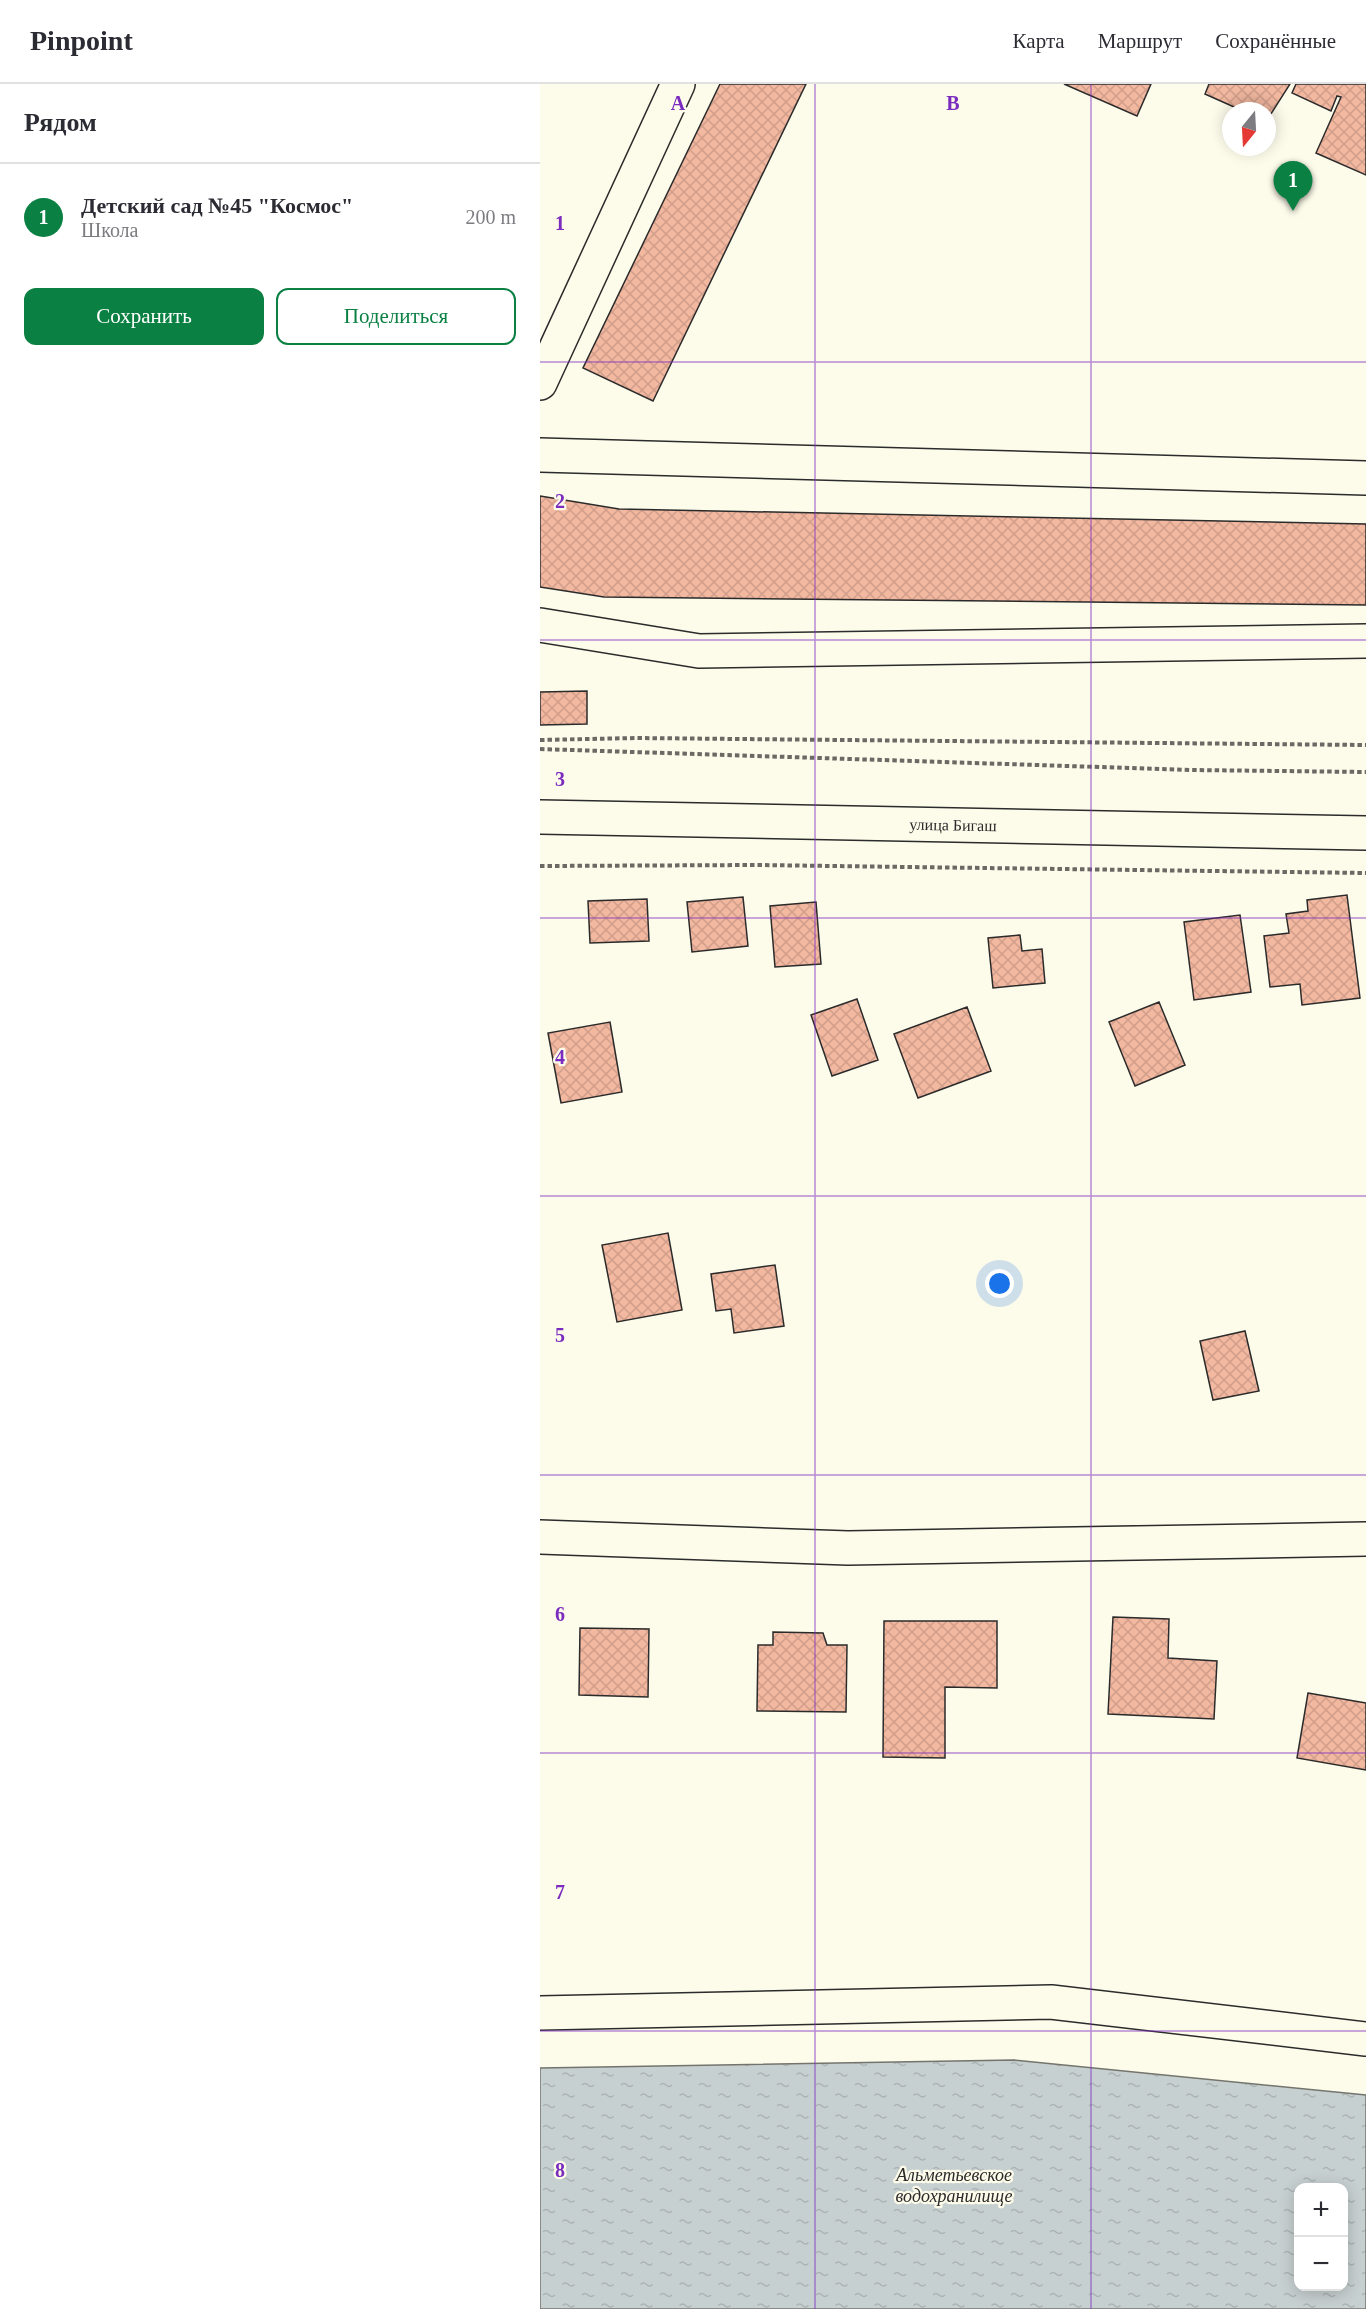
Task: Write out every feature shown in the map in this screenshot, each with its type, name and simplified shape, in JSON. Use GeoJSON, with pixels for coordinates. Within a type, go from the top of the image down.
{"type":"FeatureCollection","features":[{"type":"Feature","properties":{"kind":"main road"},"geometry":{"type":"LineString","coordinates":[[540,383],[678,84]]}},
{"type":"Feature","properties":{"kind":"main road"},"geometry":{"type":"LineString","coordinates":[[540,455],[1366,478]]}},
{"type":"Feature","properties":{"kind":"main road"},"geometry":{"type":"LineString","coordinates":[[540,625],[699,651],[1366,641]]}},
{"type":"Feature","properties":{"kind":"main road","name":"улица Бигаш"},"geometry":{"type":"LineString","coordinates":[[540,817],[1366,833]]}},
{"type":"Feature","properties":{"kind":"main road"},"geometry":{"type":"LineString","coordinates":[[540,1537],[848,1548],[1366,1539]]}},
{"type":"Feature","properties":{"kind":"main road"},"geometry":{"type":"LineString","coordinates":[[540,2013],[1051,2002],[1366,2039]]}},
{"type":"Feature","properties":{"kind":"path"},"geometry":{"type":"LineString","coordinates":[[540,740],[636,738],[1366,745]]}},
{"type":"Feature","properties":{"kind":"path"},"geometry":{"type":"LineString","coordinates":[[540,749],[1192,770],[1366,772]]}},
{"type":"Feature","properties":{"kind":"path"},"geometry":{"type":"LineString","coordinates":[[540,866],[756,865],[1366,873]]}},
{"type":"Feature","properties":{"kind":"water","name":"Альметьевское водохранилище"},"geometry":{"type":"Polygon","coordinates":[[[1014,2060],[1366,2095],[1366,2309],[540,2309],[540,2068],[1014,2060]]]}},
{"type":"Feature","properties":{"kind":"building"},"geometry":{"type":"Polygon","coordinates":[[[720,84],[806,84],[653,401],[583,368],[720,84]]]}},
{"type":"Feature","properties":{"kind":"building"},"geometry":{"type":"Polygon","coordinates":[[[1064,84],[1151,84],[1137,116],[1064,84]]]}},
{"type":"Feature","properties":{"kind":"building"},"geometry":{"type":"Polygon","coordinates":[[[1209,84],[1290,84],[1276,106],[1276,102],[1223,102],[1205,94],[1209,84]]]}},
{"type":"Feature","properties":{"kind":"building"},"geometry":{"type":"Polygon","coordinates":[[[1296,84],[1366,84],[1366,175],[1316,153],[1341,97],[1337,96],[1331,111],[1292,93],[1296,84]]]}},
{"type":"Feature","properties":{"kind":"building"},"geometry":{"type":"Polygon","coordinates":[[[540,496],[619,509],[1366,524],[1366,605],[604,597],[540,587],[540,496]]]}},
{"type":"Feature","properties":{"kind":"building"},"geometry":{"type":"Polygon","coordinates":[[[587,691],[587,724],[540,725],[540,692],[587,691]]]}},
{"type":"Feature","properties":{"kind":"building"},"geometry":{"type":"Polygon","coordinates":[[[1347,895],[1360,998],[1302,1005],[1300,984],[1270,987],[1264,936],[1289,933],[1286,914],[1308,911],[1307,900],[1347,895]]]}},
{"type":"Feature","properties":{"kind":"building"},"geometry":{"type":"Polygon","coordinates":[[[743,897],[748,946],[692,952],[687,902],[743,897]]]}},
{"type":"Feature","properties":{"kind":"building"},"geometry":{"type":"Polygon","coordinates":[[[647,899],[649,941],[590,943],[588,901],[647,899]]]}},
{"type":"Feature","properties":{"kind":"building"},"geometry":{"type":"Polygon","coordinates":[[[816,902],[821,964],[775,967],[770,906],[816,902]]]}},
{"type":"Feature","properties":{"kind":"building"},"geometry":{"type":"Polygon","coordinates":[[[1240,915],[1251,992],[1194,1000],[1184,922],[1240,915]]]}},
{"type":"Feature","properties":{"kind":"building"},"geometry":{"type":"Polygon","coordinates":[[[1020,935],[1022,951],[1042,949],[1045,983],[993,988],[988,938],[1020,935]]]}},
{"type":"Feature","properties":{"kind":"building"},"geometry":{"type":"Polygon","coordinates":[[[857,999],[878,1060],[832,1076],[811,1015],[857,999]]]}},
{"type":"Feature","properties":{"kind":"building"},"geometry":{"type":"Polygon","coordinates":[[[1159,1002],[1185,1065],[1135,1086],[1109,1022],[1159,1002]]]}},
{"type":"Feature","properties":{"kind":"building"},"geometry":{"type":"Polygon","coordinates":[[[967,1007],[991,1071],[918,1098],[894,1034],[967,1007]]]}},
{"type":"Feature","properties":{"kind":"building"},"geometry":{"type":"Polygon","coordinates":[[[610,1022],[622,1092],[561,1103],[548,1033],[610,1022]]]}},
{"type":"Feature","properties":{"kind":"building"},"geometry":{"type":"Polygon","coordinates":[[[668,1233],[682,1310],[617,1322],[602,1245],[668,1233]]]}},
{"type":"Feature","properties":{"kind":"building"},"geometry":{"type":"Polygon","coordinates":[[[775,1265],[784,1326],[734,1333],[731,1309],[716,1311],[711,1274],[775,1265]]]}},
{"type":"Feature","properties":{"kind":"building"},"geometry":{"type":"Polygon","coordinates":[[[1245,1331],[1259,1391],[1213,1400],[1200,1341],[1245,1331]]]}},
{"type":"Feature","properties":{"kind":"building"},"geometry":{"type":"Polygon","coordinates":[[[1113,1617],[1169,1619],[1168,1658],[1217,1661],[1214,1719],[1108,1714],[1113,1617]]]}},
{"type":"Feature","properties":{"kind":"building"},"geometry":{"type":"Polygon","coordinates":[[[884,1621],[997,1621],[997,1688],[945,1687],[945,1758],[883,1757],[884,1621]]]}},
{"type":"Feature","properties":{"kind":"building"},"geometry":{"type":"Polygon","coordinates":[[[580,1628],[649,1629],[648,1697],[579,1695],[580,1628]]]}},
{"type":"Feature","properties":{"kind":"building"},"geometry":{"type":"Polygon","coordinates":[[[773,1632],[823,1633],[827,1645],[847,1645],[846,1712],[757,1711],[758,1645],[773,1645],[773,1632]]]}},
{"type":"Feature","properties":{"kind":"building"},"geometry":{"type":"Polygon","coordinates":[[[1308,1693],[1366,1703],[1366,1770],[1297,1758],[1308,1693]]]}},
{"type":"Feature","properties":{"kind":"place","name":"Детский сад №45 \"Космос\""},"geometry":{"type":"Point","coordinates":[1293,211]}}]}
